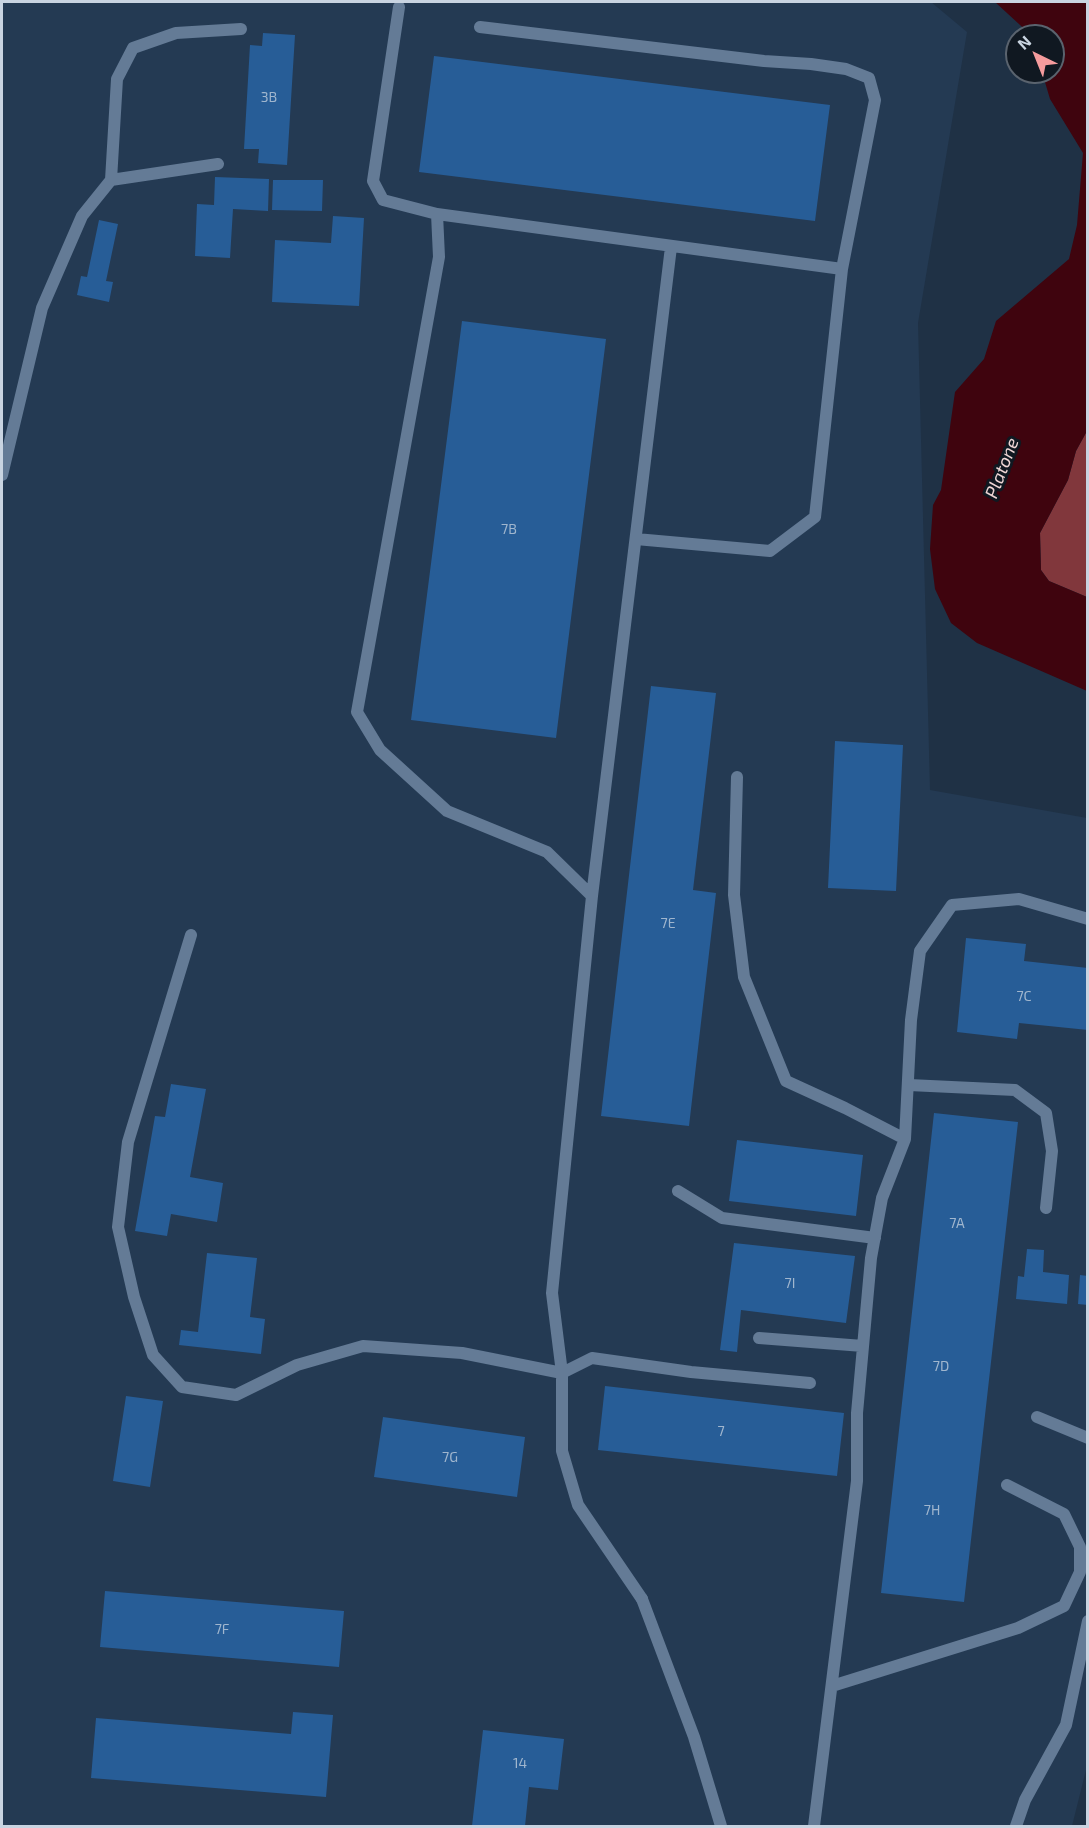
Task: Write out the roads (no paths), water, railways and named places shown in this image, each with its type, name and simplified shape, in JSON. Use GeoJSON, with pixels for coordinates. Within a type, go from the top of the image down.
{"type":"FeatureCollection","features":[{"type":"Feature","properties":{"kind":"street"},"geometry":{"type":"LineString","coordinates":[[399,7],[373,181],[383,200],[437,214],[842,269]]}},
{"type":"Feature","properties":{"kind":"street"},"geometry":{"type":"LineString","coordinates":[[480,27],[764,61],[812,64],[846,69],[869,78],[875,100],[842,269],[815,517],[770,551],[636,539]]}},
{"type":"Feature","properties":{"kind":"street"},"geometry":{"type":"LineString","coordinates":[[2,475],[42,308],[82,216],[111,180],[117,79],[133,48],[176,33],[241,29]]}},
{"type":"Feature","properties":{"kind":"street"},"geometry":{"type":"LineString","coordinates":[[111,180],[218,164]]}},
{"type":"Feature","properties":{"kind":"street"},"geometry":{"type":"LineString","coordinates":[[437,214],[439,257],[357,712],[380,750],[447,811],[547,852],[592,896]]}},
{"type":"Feature","properties":{"kind":"street"},"geometry":{"type":"LineString","coordinates":[[670,247],[592,896],[552,1293],[562,1373],[562,1451],[578,1504],[642,1599],[694,1737],[722,1827]]}},
{"type":"Feature","properties":{"kind":"street"},"geometry":{"type":"LineString","coordinates":[[736,777],[734,895],[744,977],[786,1081],[846,1108],[905,1139]]}},
{"type":"Feature","properties":{"kind":"street"},"geometry":{"type":"LineString","coordinates":[[814,1827],[857,1481],[857,1413],[875,1238],[882,1198],[905,1139],[911,1020],[920,951],[952,905],[1019,898],[1088,919]]}},
{"type":"Feature","properties":{"kind":"street"},"geometry":{"type":"LineString","coordinates":[[191,935],[128,1142],[118,1227],[134,1297],[153,1355],[182,1388],[236,1395],[297,1365],[363,1346],[462,1353],[562,1373],[592,1358],[691,1372],[810,1383]]}},
{"type":"Feature","properties":{"kind":"street"},"geometry":{"type":"LineString","coordinates":[[909,1085],[1015,1090],[1046,1113],[1052,1151],[1046,1208]]}},
{"type":"Feature","properties":{"kind":"street"},"geometry":{"type":"LineString","coordinates":[[678,1191],[722,1218],[875,1238]]}},
{"type":"Feature","properties":{"kind":"street"},"geometry":{"type":"LineString","coordinates":[[759,1338],[863,1346]]}},
{"type":"Feature","properties":{"kind":"street"},"geometry":{"type":"LineString","coordinates":[[1036,1417],[1088,1438]]}},
{"type":"Feature","properties":{"kind":"street"},"geometry":{"type":"LineString","coordinates":[[832,1686],[1018,1628],[1064,1606],[1080,1572],[1080,1547],[1065,1514],[1007,1485]]}},
{"type":"Feature","properties":{"kind":"street"},"geometry":{"type":"LineString","coordinates":[[1016,1827],[1025,1800],[1065,1725],[1088,1621]]}},
{"type":"Feature","properties":{"kind":"water","name":"Platone"},"geometry":{"type":"Polygon","coordinates":[[[995,2],[1087,2],[1087,431],[1076,451],[1068,480],[1040,533],[1041,570],[1049,581],[1087,597],[1087,691],[977,643],[951,623],[935,589],[930,549],[933,505],[941,490],[955,392],[984,359],[996,321],[1069,259],[1077,225],[1083,153],[1050,99],[1046,84],[1065,84],[1065,24],[1019,24],[995,2]]]}}]}
